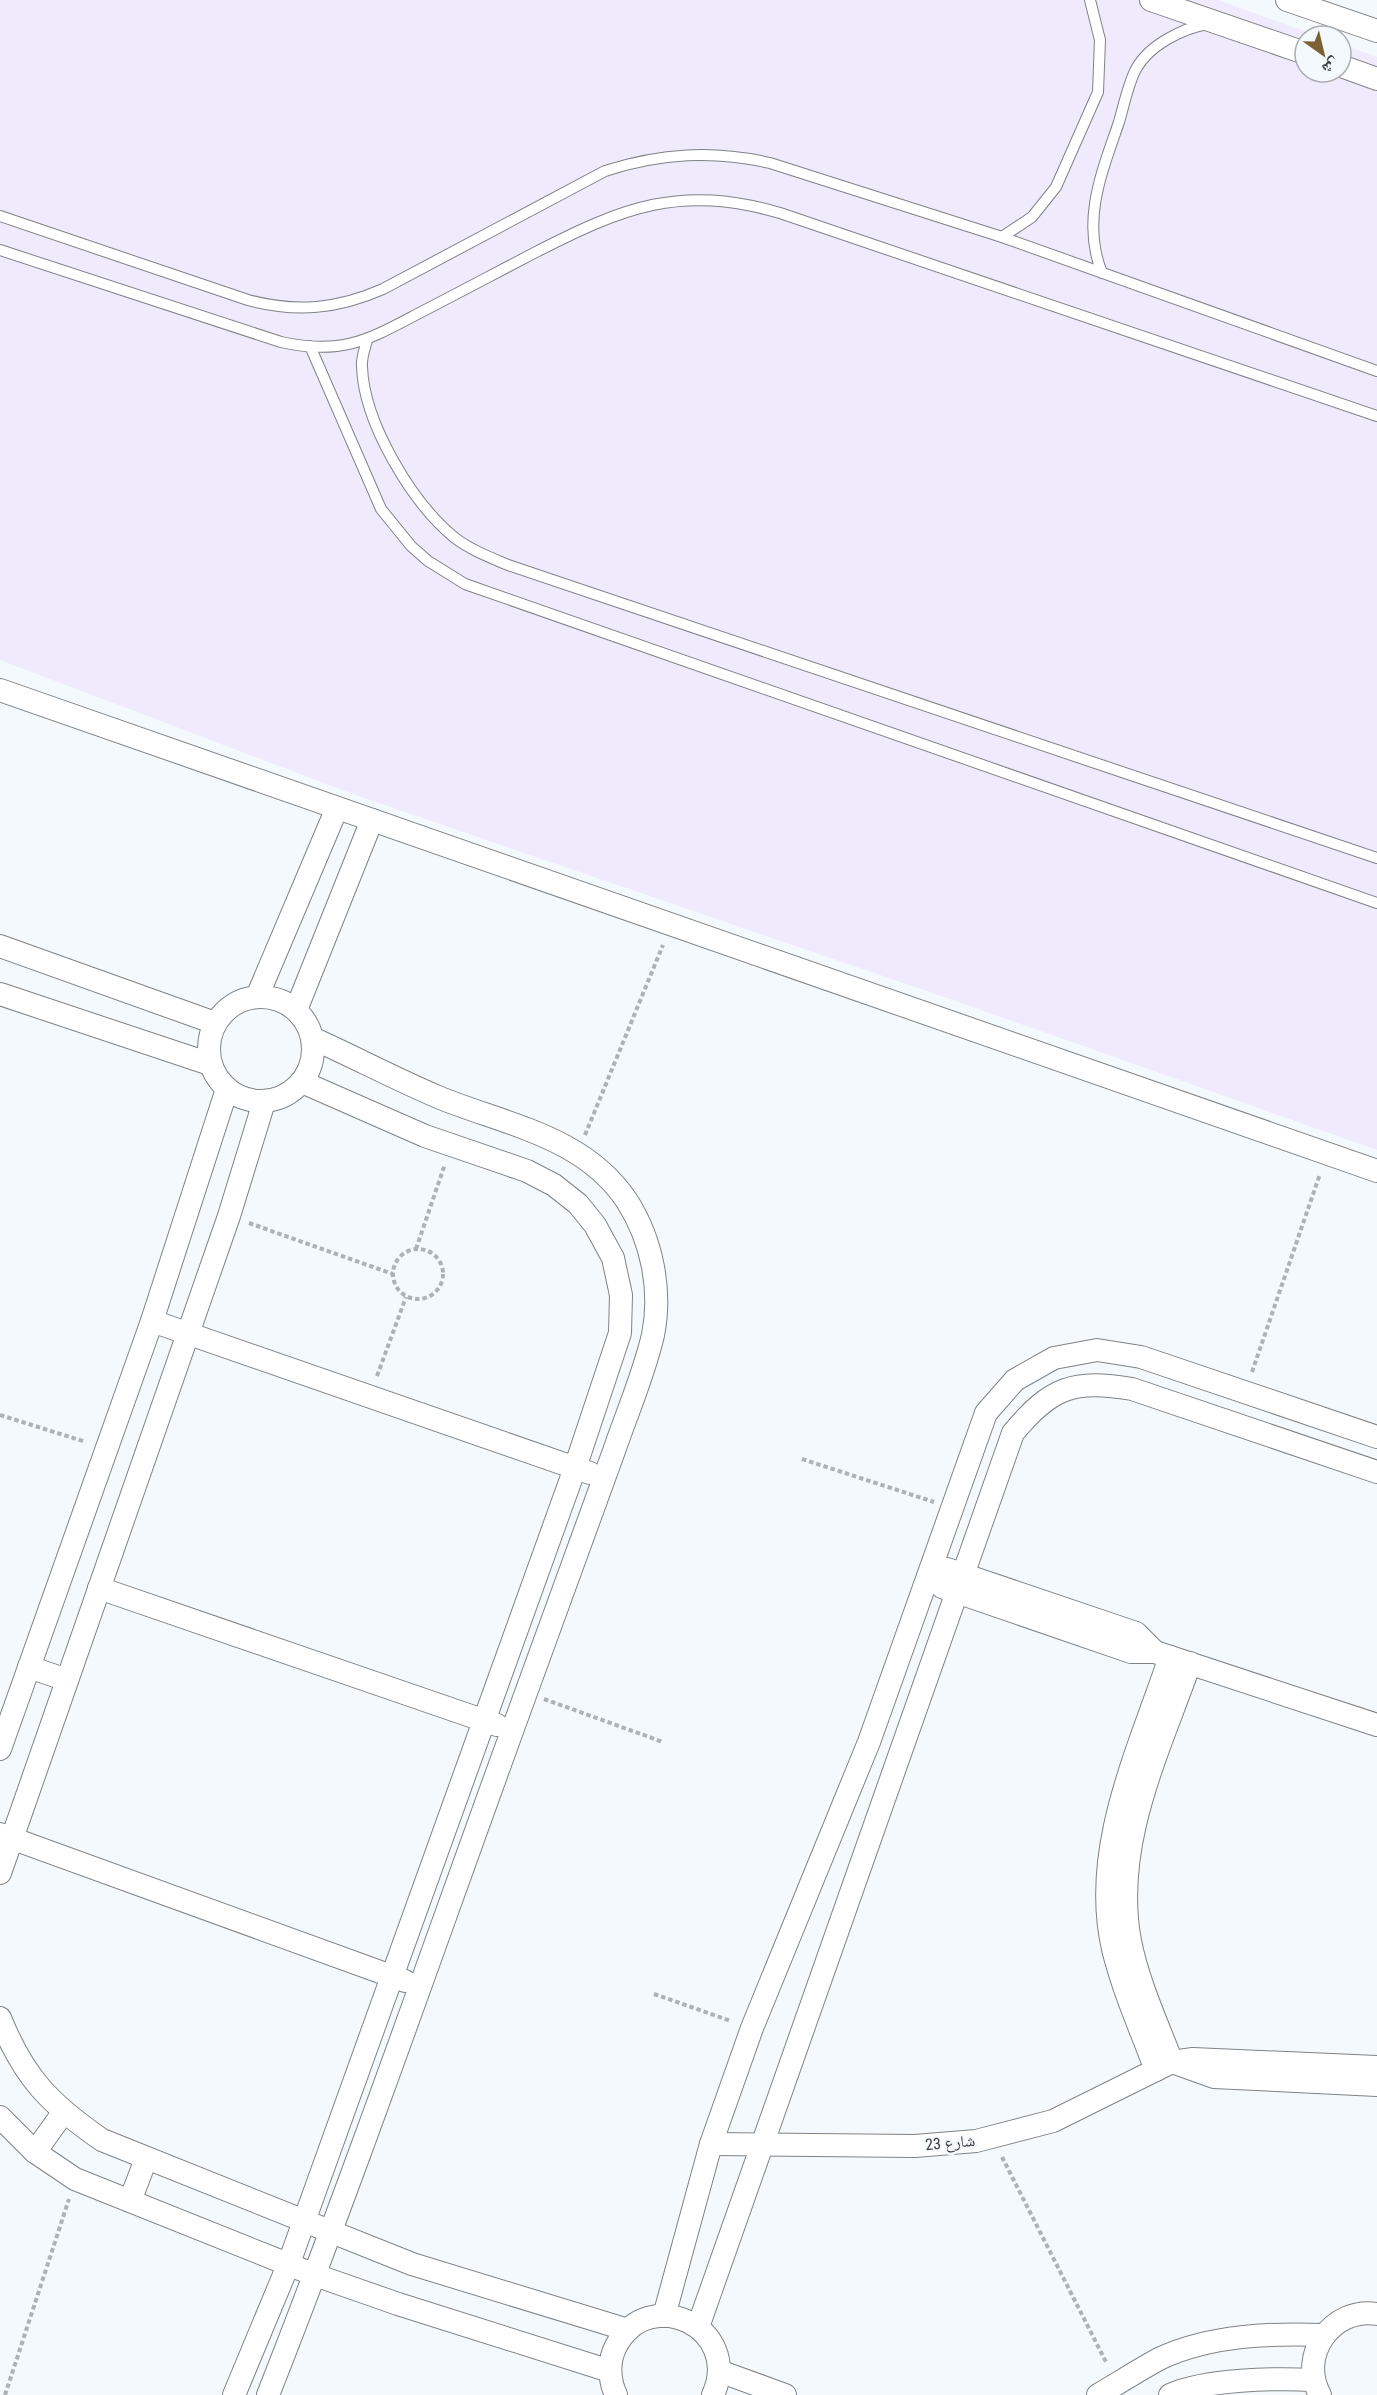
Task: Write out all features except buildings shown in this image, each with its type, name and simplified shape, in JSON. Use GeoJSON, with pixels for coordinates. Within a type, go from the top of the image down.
{"type":"FeatureCollection","features":[{"type":"Feature","properties":{"kind":"street"},"geometry":{"type":"LineString","coordinates":[[1151,0],[1293,49]]}},
{"type":"Feature","properties":{"kind":"street"},"geometry":{"type":"LineString","coordinates":[[1287,0],[1377,31]]}},
{"type":"Feature","properties":{"kind":"street"},"geometry":{"type":"LineString","coordinates":[[1353,68],[1375,72]]}},
{"type":"Feature","properties":{"kind":"street"},"geometry":{"type":"LineString","coordinates":[[0,690],[1377,1171]]}},
{"type":"Feature","properties":{"kind":"street"},"geometry":{"type":"LineString","coordinates":[[257,997],[336,808]]}},
{"type":"Feature","properties":{"kind":"street"},"geometry":{"type":"LineString","coordinates":[[296,1010],[372,820]]}},
{"type":"Feature","properties":{"kind":"street"},"geometry":{"type":"LineString","coordinates":[[0,946],[216,1023]]}},
{"type":"Feature","properties":{"kind":"street"},"geometry":{"type":"LineString","coordinates":[[0,994],[210,1064]]}},
{"type":"Feature","properties":{"kind":"street"},"geometry":{"type":"LineString","coordinates":[[257,997],[285,1002],[296,1010],[307,1022],[312,1038],[313,1053],[310,1068],[302,1082],[284,1096],[264,1102],[238,1096],[227,1089],[217,1078],[210,1064],[208,1050],[216,1023],[226,1010],[241,1001],[257,997]]}},
{"type":"Feature","properties":{"kind":"street"},"geometry":{"type":"LineString","coordinates":[[268,2395],[332,2231],[604,1478],[653,1334],[656,1299],[653,1265],[638,1221],[627,1201],[605,1174],[578,1152],[552,1138],[439,1097],[312,1038]]}},
{"type":"Feature","properties":{"kind":"street"},"geometry":{"type":"LineString","coordinates":[[234,2395],[289,2263],[575,1468],[620,1333],[621,1295],[613,1258],[595,1225],[578,1204],[554,1185],[527,1171],[425,1136],[302,1082]]}},
{"type":"Feature","properties":{"kind":"street"},"geometry":{"type":"LineString","coordinates":[[0,1749],[152,1321],[227,1089]]}},
{"type":"Feature","properties":{"kind":"street"},"geometry":{"type":"LineString","coordinates":[[0,1873],[6,1836],[67,1680],[229,1216],[264,1102]]}},
{"type":"Feature","properties":{"kind":"street"},"geometry":{"type":"LineString","coordinates":[[152,1321],[604,1478]]}},
{"type":"Feature","properties":{"kind":"street"},"geometry":{"type":"LineString","coordinates":[[664,2316],[711,2144],[752,2028],[869,1742],[986,1413],[1015,1380],[1054,1358],[1097,1350],[1141,1357],[1377,1437]]}},
{"type":"Feature","properties":{"kind":"street"},"geometry":{"type":"LineString","coordinates":[[698,2327],[958,1583],[1013,1433],[1035,1406],[1065,1389],[1099,1383],[1132,1389],[1377,1472]]}},
{"type":"Feature","properties":{"kind":"street"},"geometry":{"type":"LineString","coordinates":[[929,1573],[1131,1652],[1172,1657],[1377,1725]]}},
{"type":"Feature","properties":{"kind":"street"},"geometry":{"type":"LineString","coordinates":[[99,1588],[513,1731]]}},
{"type":"Feature","properties":{"kind":"street"},"geometry":{"type":"LineString","coordinates":[[1172,1657],[1135,1820],[1126,1869],[1125,1893],[1130,1942],[1164,2066],[1214,2077],[1377,2085]]}},
{"type":"Feature","properties":{"kind":"street"},"geometry":{"type":"LineString","coordinates":[[29,1667],[67,1680]]}},
{"type":"Feature","properties":{"kind":"street"},"geometry":{"type":"LineString","coordinates":[[6,1836],[420,1987]]}},
{"type":"Feature","properties":{"kind":"street"},"geometry":{"type":"LineString","coordinates":[[0,2018],[12,2048],[35,2083],[63,2113],[102,2140],[412,2264],[628,2330]]}},
{"type":"Feature","properties":{"kind":"street","name":"شارع 23"},"geometry":{"type":"LineString","coordinates":[[711,2144],[915,2146],[992,2138],[1053,2121],[1164,2066],[1205,2058],[1377,2067]]}},
{"type":"Feature","properties":{"kind":"street"},"geometry":{"type":"LineString","coordinates":[[35,2152],[63,2113]]}},
{"type":"Feature","properties":{"kind":"street"},"geometry":{"type":"LineString","coordinates":[[0,2117],[35,2152],[75,2179],[315,2275],[398,2304],[610,2370]]}},
{"type":"Feature","properties":{"kind":"street"},"geometry":{"type":"LineString","coordinates":[[130,2201],[146,2158]]}},
{"type":"Feature","properties":{"kind":"street"},"geometry":{"type":"LineString","coordinates":[[1170,2395],[1229,2383],[1275,2378],[1317,2387],[1313,2361],[1324,2335],[1340,2320],[1375,2309]]}},
{"type":"Feature","properties":{"kind":"street"},"geometry":{"type":"LineString","coordinates":[[616,2395],[610,2370],[615,2348],[628,2330],[639,2322],[664,2316],[685,2319],[698,2327],[714,2346],[719,2371],[713,2395]]}},
{"type":"Feature","properties":{"kind":"street"},"geometry":{"type":"LineString","coordinates":[[1107,2389],[1163,2358],[1198,2347],[1241,2337],[1285,2333],[1324,2335]]}},
{"type":"Feature","properties":{"kind":"street"},"geometry":{"type":"LineString","coordinates":[[719,2371],[786,2395]]}},
{"type":"Feature","properties":{"kind":"lane"},"geometry":{"type":"LineString","coordinates":[[1002,237],[1032,217],[1056,187],[1098,92],[1100,40],[1090,0]]}},
{"type":"Feature","properties":{"kind":"lane"},"geometry":{"type":"LineString","coordinates":[[1102,273],[1093,241],[1093,207],[1136,69],[1167,40],[1184,31],[1220,22]]}},
{"type":"Feature","properties":{"kind":"lane"},"geometry":{"type":"LineString","coordinates":[[0,216],[248,300],[294,309],[317,308],[362,298],[605,171],[657,157],[684,154],[742,157],[770,163],[1002,237],[1377,371]]}},
{"type":"Feature","properties":{"kind":"lane"},"geometry":{"type":"LineString","coordinates":[[0,250],[281,342],[343,347],[367,340],[601,219],[652,204],[679,200],[722,201],[780,213],[1377,417]]}},
{"type":"Feature","properties":{"kind":"lane"},"geometry":{"type":"LineString","coordinates":[[367,340],[361,364],[364,386],[378,428],[401,472],[438,523],[475,551],[519,569],[1377,858]]}},
{"type":"Feature","properties":{"kind":"lane"},"geometry":{"type":"LineString","coordinates":[[310,346],[381,509],[411,546],[428,561],[465,584],[1377,903]]}},
{"type":"Feature","properties":{"kind":"path"},"geometry":{"type":"LineString","coordinates":[[578,1152],[671,925]]}},
{"type":"Feature","properties":{"kind":"path"},"geometry":{"type":"LineString","coordinates":[[416,1248],[451,1145]]}},
{"type":"Feature","properties":{"kind":"path"},"geometry":{"type":"LineString","coordinates":[[1245,1392],[1327,1154]]}},
{"type":"Feature","properties":{"kind":"path"},"geometry":{"type":"LineString","coordinates":[[229,1216],[393,1274]]}},
{"type":"Feature","properties":{"kind":"path"},"geometry":{"type":"LineString","coordinates":[[416,1248],[434,1254],[440,1261],[443,1279],[441,1287],[429,1297],[421,1299],[406,1297],[398,1290],[393,1274],[393,1267],[401,1255],[416,1248]]}},
{"type":"Feature","properties":{"kind":"path"},"geometry":{"type":"LineString","coordinates":[[370,1397],[406,1297]]}},
{"type":"Feature","properties":{"kind":"path"},"geometry":{"type":"LineString","coordinates":[[0,1415],[107,1449]]}},
{"type":"Feature","properties":{"kind":"path"},"geometry":{"type":"LineString","coordinates":[[802,1459],[952,1507]]}},
{"type":"Feature","properties":{"kind":"path"},"geometry":{"type":"LineString","coordinates":[[526,1693],[663,1742]]}},
{"type":"Feature","properties":{"kind":"path"},"geometry":{"type":"LineString","coordinates":[[654,1994],[752,2028]]}},
{"type":"Feature","properties":{"kind":"path"},"geometry":{"type":"LineString","coordinates":[[992,2138],[1107,2389]]}},
{"type":"Feature","properties":{"kind":"path"},"geometry":{"type":"LineString","coordinates":[[5,2395],[75,2179]]}},
{"type":"Feature","properties":{"kind":"shaded area"},"geometry":{"type":"Polygon","coordinates":[[[0,0],[1218,0],[1293,27],[1293,84],[1353,84],[1353,48],[1377,57],[1377,1150],[950,999],[361,797],[0,660],[0,0]]]}}]}
